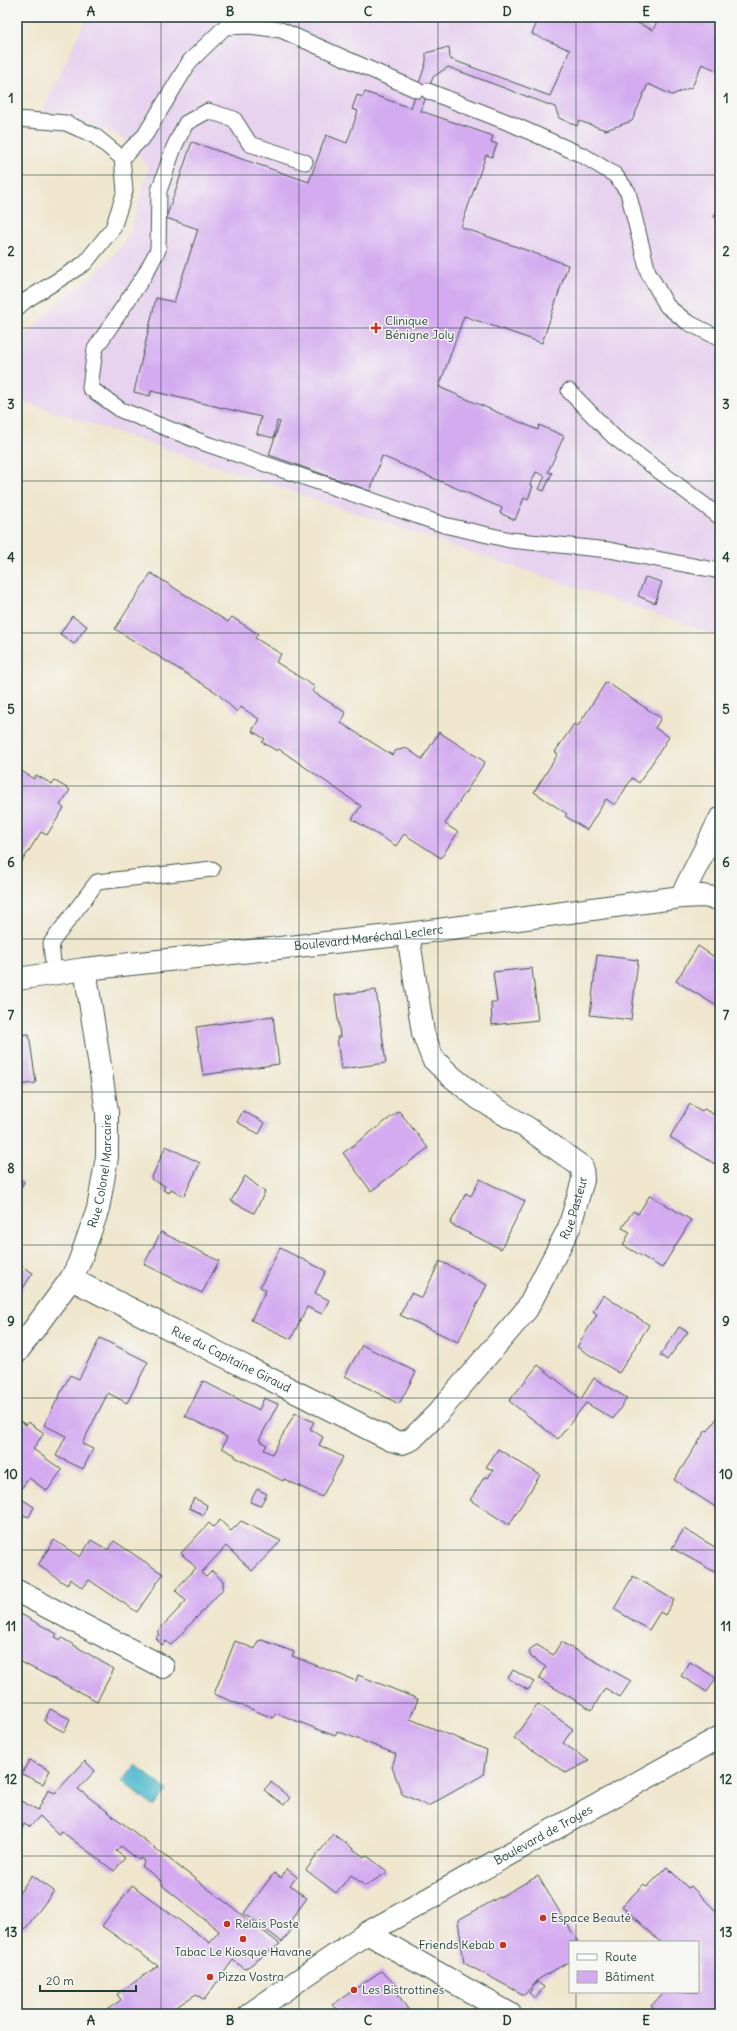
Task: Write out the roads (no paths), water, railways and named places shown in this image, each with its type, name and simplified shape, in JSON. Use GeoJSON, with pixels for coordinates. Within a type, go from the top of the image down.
{"type":"FeatureCollection","features":[{"type":"Feature","properties":{"kind":"street"},"geometry":{"type":"LineString","coordinates":[[681,897],[720,819]]}},
{"type":"Feature","properties":{"kind":"street","name":"Boulevard Maréchal Leclerc"},"geometry":{"type":"LineString","coordinates":[[17,978],[85,969],[408,934],[681,897],[703,896],[720,899]]}},
{"type":"Feature","properties":{"kind":"street","name":"Rue Pasteur"},"geometry":{"type":"LineString","coordinates":[[392,1440],[402,1443],[412,1439],[438,1413],[527,1309],[569,1228],[582,1180],[582,1167],[529,1129],[478,1098],[433,1059],[423,1032],[408,934]]}},
{"type":"Feature","properties":{"kind":"street","name":"Rue Colonel Marcaire"},"geometry":{"type":"LineString","coordinates":[[17,1352],[71,1279],[79,1263],[98,1209],[107,1157],[107,1112],[85,969]]}},
{"type":"Feature","properties":{"kind":"street","name":"Rue du Capitaine Giraud"},"geometry":{"type":"LineString","coordinates":[[71,1279],[392,1440]]}},
{"type":"Feature","properties":{"kind":"street"},"geometry":{"type":"LineString","coordinates":[[17,1591],[163,1667]]}},
{"type":"Feature","properties":{"kind":"street","name":"Boulevard de Troyes"},"geometry":{"type":"LineString","coordinates":[[250,2014],[367,1933],[720,1737]]}},
{"type":"Feature","properties":{"kind":"street"},"geometry":{"type":"LineString","coordinates":[[367,1933],[510,2014]]}},
{"type":"Feature","properties":{"kind":"lane"},"geometry":{"type":"LineString","coordinates":[[122,158],[145,135],[190,62],[225,27],[249,26],[281,30],[422,91],[512,124],[584,156],[615,175],[628,192],[648,272],[666,306],[687,322],[720,337]]}},
{"type":"Feature","properties":{"kind":"lane"},"geometry":{"type":"LineString","coordinates":[[305,162],[250,144],[234,119],[208,110],[186,122],[174,147],[159,191],[158,250],[144,276],[95,349],[90,388],[121,410],[204,443],[444,525],[510,540],[609,550],[720,571]]}},
{"type":"Feature","properties":{"kind":"lane"},"geometry":{"type":"LineString","coordinates":[[17,119],[66,123],[95,136],[122,158],[125,191],[113,228],[85,263],[17,308]]}},
{"type":"Feature","properties":{"kind":"lane"},"geometry":{"type":"LineString","coordinates":[[569,391],[614,437],[720,517]]}},
{"type":"Feature","properties":{"kind":"lane"},"geometry":{"type":"LineString","coordinates":[[54,974],[51,943],[97,882],[212,869]]}},
{"type":"Feature","properties":{"kind":"water"},"geometry":{"type":"Polygon","coordinates":[[[135,1765],[167,1790],[154,1807],[122,1781],[135,1765]]]}},
{"type":"Feature","properties":{"kind":"place","name":"Clinique Bénigne Joly"},"geometry":{"type":"Point","coordinates":[376,328]}},
{"type":"Feature","properties":{"kind":"place","name":"Espace Beauté"},"geometry":{"type":"Point","coordinates":[543,1918]}},
{"type":"Feature","properties":{"kind":"place","name":"Relais Poste"},"geometry":{"type":"Point","coordinates":[227,1924]}},
{"type":"Feature","properties":{"kind":"place","name":"Tabac Le Kiosque Havane"},"geometry":{"type":"Point","coordinates":[243,1939]}},
{"type":"Feature","properties":{"kind":"place","name":"Friends Kebab"},"geometry":{"type":"Point","coordinates":[503,1945]}},
{"type":"Feature","properties":{"kind":"place","name":"Pizza Vostra"},"geometry":{"type":"Point","coordinates":[210,1977]}},
{"type":"Feature","properties":{"kind":"place","name":"Les Bistrottines"},"geometry":{"type":"Point","coordinates":[354,1990]}}]}
